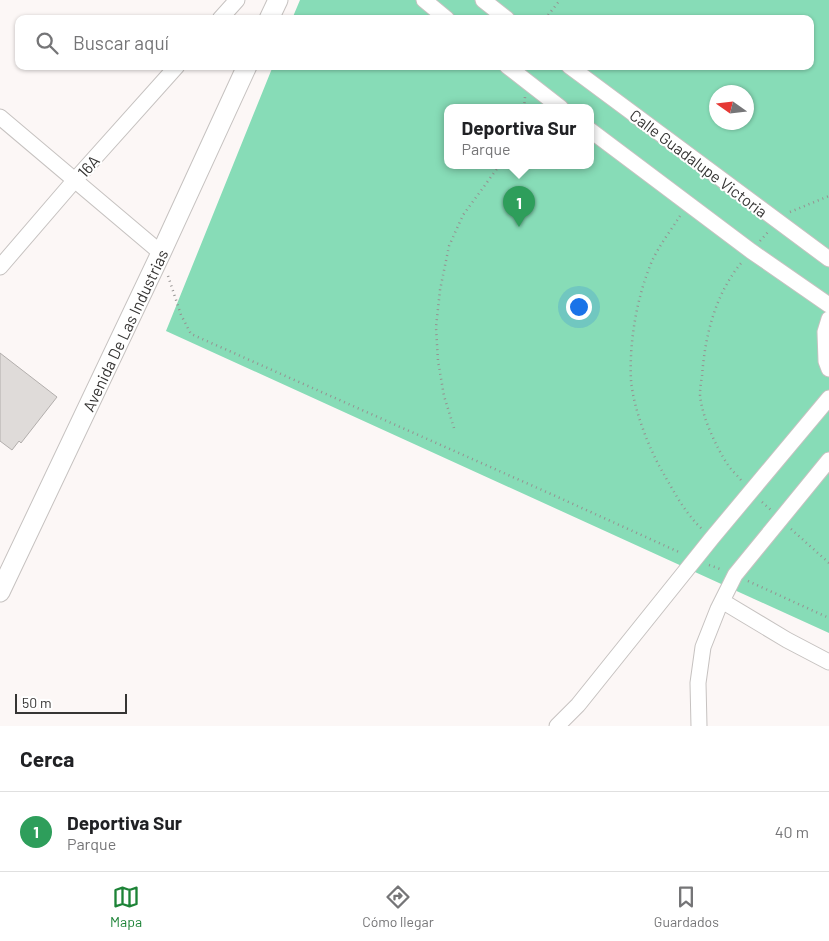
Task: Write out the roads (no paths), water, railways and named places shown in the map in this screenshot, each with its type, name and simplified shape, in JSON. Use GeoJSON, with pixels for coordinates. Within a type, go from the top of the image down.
{"type":"FeatureCollection","features":[{"type":"Feature","properties":{"kind":"main road"},"geometry":{"type":"LineString","coordinates":[[271,15],[278,0]]}},
{"type":"Feature","properties":{"kind":"main road","name":"Avenida De Las Industrias"},"geometry":{"type":"LineString","coordinates":[[0,592],[161,253],[245,70]]}},
{"type":"Feature","properties":{"kind":"street"},"geometry":{"type":"LineString","coordinates":[[224,15],[237,0]]}},
{"type":"Feature","properties":{"kind":"street"},"geometry":{"type":"LineString","coordinates":[[424,0],[442,15]]}},
{"type":"Feature","properties":{"kind":"street"},"geometry":{"type":"LineString","coordinates":[[483,0],[502,15]]}},
{"type":"Feature","properties":{"kind":"street","name":"16A"},"geometry":{"type":"LineString","coordinates":[[0,267],[173,70]]}},
{"type":"Feature","properties":{"kind":"street"},"geometry":{"type":"LineString","coordinates":[[512,70],[556,104]]}},
{"type":"Feature","properties":{"kind":"street","name":"Calle Guadalupe Victoria"},"geometry":{"type":"LineString","coordinates":[[574,70],[829,259]]}},
{"type":"Feature","properties":{"kind":"street"},"geometry":{"type":"LineString","coordinates":[[0,117],[161,253]]}},
{"type":"Feature","properties":{"kind":"street"},"geometry":{"type":"LineString","coordinates":[[594,133],[751,251],[829,305]]}},
{"type":"Feature","properties":{"kind":"street"},"geometry":{"type":"LineString","coordinates":[[829,319],[824,332],[826,362],[829,369]]}},
{"type":"Feature","properties":{"kind":"street"},"geometry":{"type":"LineString","coordinates":[[557,726],[578,705],[712,538],[829,398]]}},
{"type":"Feature","properties":{"kind":"street"},"geometry":{"type":"LineString","coordinates":[[699,726],[698,683],[703,647],[722,601],[735,575],[829,460]]}},
{"type":"Feature","properties":{"kind":"street"},"geometry":{"type":"LineString","coordinates":[[722,601],[787,640],[829,662]]}},
{"type":"Feature","properties":{"kind":"place","name":"Deportiva Sur"},"geometry":{"type":"Point","coordinates":[519,227]}}]}
